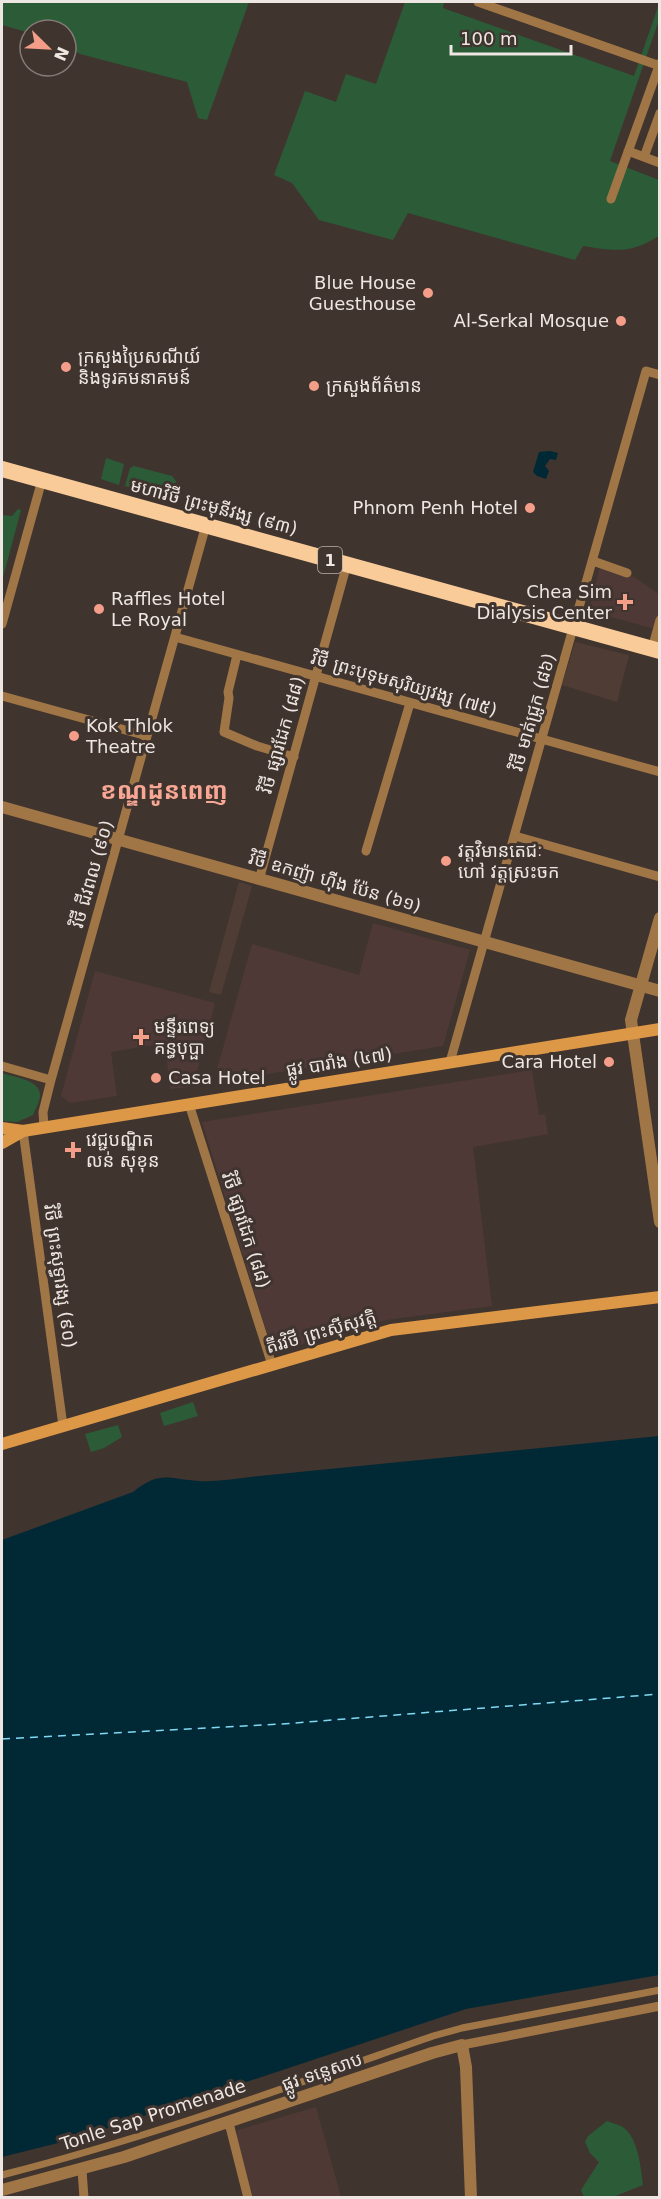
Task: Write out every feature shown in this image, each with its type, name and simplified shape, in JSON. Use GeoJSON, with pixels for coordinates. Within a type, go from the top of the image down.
{"type":"FeatureCollection","features":[{"type":"Feature","properties":{"kind":"highway","name":"មហាវិថី ព្រះមុនីវង្ស (៩៣)"},"geometry":{"type":"LineString","coordinates":[[2,469],[656,650]]}},
{"type":"Feature","properties":{"kind":"main road","name":"ផ្លូវ បារាំង (៤៧)"},"geometry":{"type":"LineString","coordinates":[[2,1128],[24,1131],[44,1128],[660,1029]]}},
{"type":"Feature","properties":{"kind":"main road","name":"ផ្លូវ បារាំង (៤៧)"},"geometry":{"type":"LineString","coordinates":[[2,1143],[24,1131]]}},
{"type":"Feature","properties":{"kind":"main road","name":"តីរវិថី ព្រះស៊ីសុវត្តិ"},"geometry":{"type":"LineString","coordinates":[[2,1444],[391,1330],[660,1297]]}},
{"type":"Feature","properties":{"kind":"street"},"geometry":{"type":"LineString","coordinates":[[478,2],[659,66],[611,199]]}},
{"type":"Feature","properties":{"kind":"street"},"geometry":{"type":"LineString","coordinates":[[644,157],[660,112]]}},
{"type":"Feature","properties":{"kind":"street"},"geometry":{"type":"LineString","coordinates":[[628,151],[660,162]]}},
{"type":"Feature","properties":{"kind":"street","name":"វិថី មាត់ជ្រូក (៨៦)"},"geometry":{"type":"LineString","coordinates":[[450,1062],[646,371],[660,375]]}},
{"type":"Feature","properties":{"kind":"street"},"geometry":{"type":"LineString","coordinates":[[2,624],[42,480]]}},
{"type":"Feature","properties":{"kind":"street","name":"វិថី ជីវពល (៩០)"},"geometry":{"type":"LineString","coordinates":[[44,1128],[43,1112],[51,1080],[206,525]]}},
{"type":"Feature","properties":{"kind":"street"},"geometry":{"type":"LineString","coordinates":[[593,561],[627,573]]}},
{"type":"Feature","properties":{"kind":"street","name":"វិថី ផ្សារដែក (៨៨)"},"geometry":{"type":"LineString","coordinates":[[259,880],[347,564]]}},
{"type":"Feature","properties":{"kind":"street"},"geometry":{"type":"LineString","coordinates":[[656,650],[660,620]]}},
{"type":"Feature","properties":{"kind":"street","name":"វិថី ព្រះបុទុមសុរិយ្យវង្ស (៧៥)"},"geometry":{"type":"LineString","coordinates":[[175,637],[660,772]]}},
{"type":"Feature","properties":{"kind":"street"},"geometry":{"type":"LineString","coordinates":[[237,655],[228,692],[230,698],[224,732],[294,758]]}},
{"type":"Feature","properties":{"kind":"street"},"geometry":{"type":"LineString","coordinates":[[2,696],[147,736]]}},
{"type":"Feature","properties":{"kind":"street"},"geometry":{"type":"LineString","coordinates":[[366,851],[410,703]]}},
{"type":"Feature","properties":{"kind":"street","name":"វិថី ឧកញ៉ា ហ៊ីង ប៉ែន (៦១)"},"geometry":{"type":"LineString","coordinates":[[2,807],[660,991]]}},
{"type":"Feature","properties":{"kind":"street"},"geometry":{"type":"LineString","coordinates":[[515,836],[660,877]]}},
{"type":"Feature","properties":{"kind":"street"},"geometry":{"type":"LineString","coordinates":[[660,918],[631,1020],[654,1152],[660,1222]]}},
{"type":"Feature","properties":{"kind":"street"},"geometry":{"type":"LineString","coordinates":[[2,1066],[51,1080]]}},
{"type":"Feature","properties":{"kind":"street","name":"វិថី ផ្សារដែក (៨៨)"},"geometry":{"type":"LineString","coordinates":[[189,1104],[272,1365]]}},
{"type":"Feature","properties":{"kind":"street","name":"វិថី ព្រះសុទ្ធាវង្ស (៩០)"},"geometry":{"type":"LineString","coordinates":[[24,1131],[63,1426]]}},
{"type":"Feature","properties":{"kind":"street","name":"Tonle Sap Promenade"},"geometry":{"type":"LineString","coordinates":[[2,2175],[81,2155],[462,2028],[660,1990]]}},
{"type":"Feature","properties":{"kind":"street","name":"ផ្លូវ ទន្លេសាប"},"geometry":{"type":"LineString","coordinates":[[2,2190],[82,2170],[229,2123],[432,2053],[660,2006]]}},
{"type":"Feature","properties":{"kind":"street"},"geometry":{"type":"LineString","coordinates":[[462,2045],[466,2067],[471,2198]]}},
{"type":"Feature","properties":{"kind":"street"},"geometry":{"type":"LineString","coordinates":[[229,2123],[248,2198]]}},
{"type":"Feature","properties":{"kind":"street"},"geometry":{"type":"LineString","coordinates":[[82,2170],[84,2198]]}},
{"type":"Feature","properties":{"kind":"shaded area","name":"Chea Sim Dialysis Center"},"geometry":{"type":"Polygon","coordinates":[[[600,566],[634,577],[659,594],[659,614],[655,629],[589,611],[600,566]]]}},
{"type":"Feature","properties":{"kind":"shaded area"},"geometry":{"type":"Polygon","coordinates":[[[575,642],[629,655],[617,702],[562,685],[575,642]]]}},
{"type":"Feature","properties":{"kind":"shaded area"},"geometry":{"type":"Polygon","coordinates":[[[239,882],[252,886],[221,995],[209,992],[239,882]]]}},
{"type":"Feature","properties":{"kind":"shaded area"},"geometry":{"type":"Polygon","coordinates":[[[373,923],[470,950],[443,1046],[224,1081],[216,1073],[252,944],[359,975],[373,923]]]}},
{"type":"Feature","properties":{"kind":"shaded area","name":"មន្ទីរពេទ្យ គន្ធបុប្ផា"},"geometry":{"type":"Polygon","coordinates":[[[95,971],[215,1003],[195,1079],[190,1087],[170,1089],[165,1043],[111,1052],[117,1096],[70,1103],[61,1096],[95,971]]]}},
{"type":"Feature","properties":{"kind":"shaded area"},"geometry":{"type":"Polygon","coordinates":[[[532,1070],[539,1115],[545,1114],[548,1134],[473,1147],[492,1306],[386,1320],[273,1353],[202,1122],[532,1070]]]}},
{"type":"Feature","properties":{"kind":"shaded area"},"geometry":{"type":"Polygon","coordinates":[[[316,2107],[341,2197],[252,2197],[236,2138],[238,2130],[316,2107]]]}},
{"type":"Feature","properties":{"kind":"green space"},"geometry":{"type":"Polygon","coordinates":[[[2,2],[249,2],[207,120],[198,118],[187,82],[78,53],[78,18],[18,18],[18,30],[2,25],[2,2]]]}},
{"type":"Feature","properties":{"kind":"green space"},"geometry":{"type":"Polygon","coordinates":[[[405,2],[444,2],[443,8],[634,76],[659,4],[659,20],[610,161],[659,180],[659,236],[640,246],[622,250],[583,246],[575,260],[408,213],[393,240],[319,220],[292,183],[274,175],[305,91],[336,102],[346,74],[376,84],[405,2]]]}},
{"type":"Feature","properties":{"kind":"green space"},"geometry":{"type":"Polygon","coordinates":[[[106,458],[124,464],[119,485],[101,479],[106,458]]]}},
{"type":"Feature","properties":{"kind":"green space"},"geometry":{"type":"Polygon","coordinates":[[[134,466],[172,476],[176,481],[171,499],[125,486],[130,468],[134,466]]]}},
{"type":"Feature","properties":{"kind":"green space"},"geometry":{"type":"Polygon","coordinates":[[[18,509],[21,510],[2,581],[2,515],[12,516],[18,509]]]}},
{"type":"Feature","properties":{"kind":"green space"},"geometry":{"type":"Polygon","coordinates":[[[2,1073],[26,1080],[37,1087],[40,1097],[33,1115],[17,1122],[2,1121],[2,1073]]]}},
{"type":"Feature","properties":{"kind":"green space"},"geometry":{"type":"Polygon","coordinates":[[[193,1402],[198,1416],[164,1426],[160,1413],[193,1402]]]}},
{"type":"Feature","properties":{"kind":"green space"},"geometry":{"type":"Polygon","coordinates":[[[118,1425],[122,1437],[104,1448],[91,1452],[85,1434],[118,1425]]]}},
{"type":"Feature","properties":{"kind":"green space"},"geometry":{"type":"Polygon","coordinates":[[[607,2121],[627,2130],[635,2144],[643,2185],[613,2197],[584,2197],[581,2190],[599,2162],[590,2153],[585,2142],[588,2136],[607,2121]]]}},
{"type":"Feature","properties":{"kind":"water"},"geometry":{"type":"Polygon","coordinates":[[[539,452],[558,453],[556,460],[550,459],[545,466],[549,471],[546,479],[533,472],[539,452]]]}},
{"type":"Feature","properties":{"kind":"water"},"geometry":{"type":"Polygon","coordinates":[[[659,1436],[659,1975],[466,2009],[78,2138],[2,2157],[2,1540],[133,1492],[150,1481],[164,1477],[218,1481],[659,1436]]]}},
{"type":"Feature","properties":{"kind":"ferry route"},"geometry":{"type":"LineString","coordinates":[[2,1739],[282,1724],[660,1694]]}},
{"type":"Feature","properties":{"kind":"place","name":"Blue House Guesthouse"},"geometry":{"type":"Point","coordinates":[428,293]}},
{"type":"Feature","properties":{"kind":"place","name":"Al-Serkal Mosque"},"geometry":{"type":"Point","coordinates":[621,321]}},
{"type":"Feature","properties":{"kind":"place","name":"ក្រសួងប្រៃសណីយ៍ និងទូរគមនាគមន៍"},"geometry":{"type":"Point","coordinates":[66,367]}},
{"type":"Feature","properties":{"kind":"place","name":"ក្រសួងព័ត៌មាន"},"geometry":{"type":"Point","coordinates":[314,386]}},
{"type":"Feature","properties":{"kind":"place","name":"Phnom Penh Hotel"},"geometry":{"type":"Point","coordinates":[530,508]}},
{"type":"Feature","properties":{"kind":"place","name":"Chea Sim Dialysis Center"},"geometry":{"type":"Point","coordinates":[625,602]}},
{"type":"Feature","properties":{"kind":"place","name":"Raffles Hotel Le Royal"},"geometry":{"type":"Point","coordinates":[99,609]}},
{"type":"Feature","properties":{"kind":"place","name":"Kok Thlok Theatre"},"geometry":{"type":"Point","coordinates":[74,736]}},
{"type":"Feature","properties":{"kind":"place","name":"វត្តវិមានតេជៈ ហៅ វត្តស្រះចក"},"geometry":{"type":"Point","coordinates":[446,861]}},
{"type":"Feature","properties":{"kind":"place","name":"មន្ទីរពេទ្យ គន្ធបុប្ផា"},"geometry":{"type":"Point","coordinates":[141,1037]}},
{"type":"Feature","properties":{"kind":"place","name":"Cara Hotel"},"geometry":{"type":"Point","coordinates":[609,1062]}},
{"type":"Feature","properties":{"kind":"place","name":"Casa Hotel"},"geometry":{"type":"Point","coordinates":[156,1078]}},
{"type":"Feature","properties":{"kind":"place","name":"វេជ្ជបណ្ឌិត លន់ សុខុន"},"geometry":{"type":"Point","coordinates":[73,1150]}},
{"type":"Feature","properties":{"kind":"district","name":"ខណ្ឌដូនពេញ"},"geometry":{"type":"Point","coordinates":[164,791]}}]}
